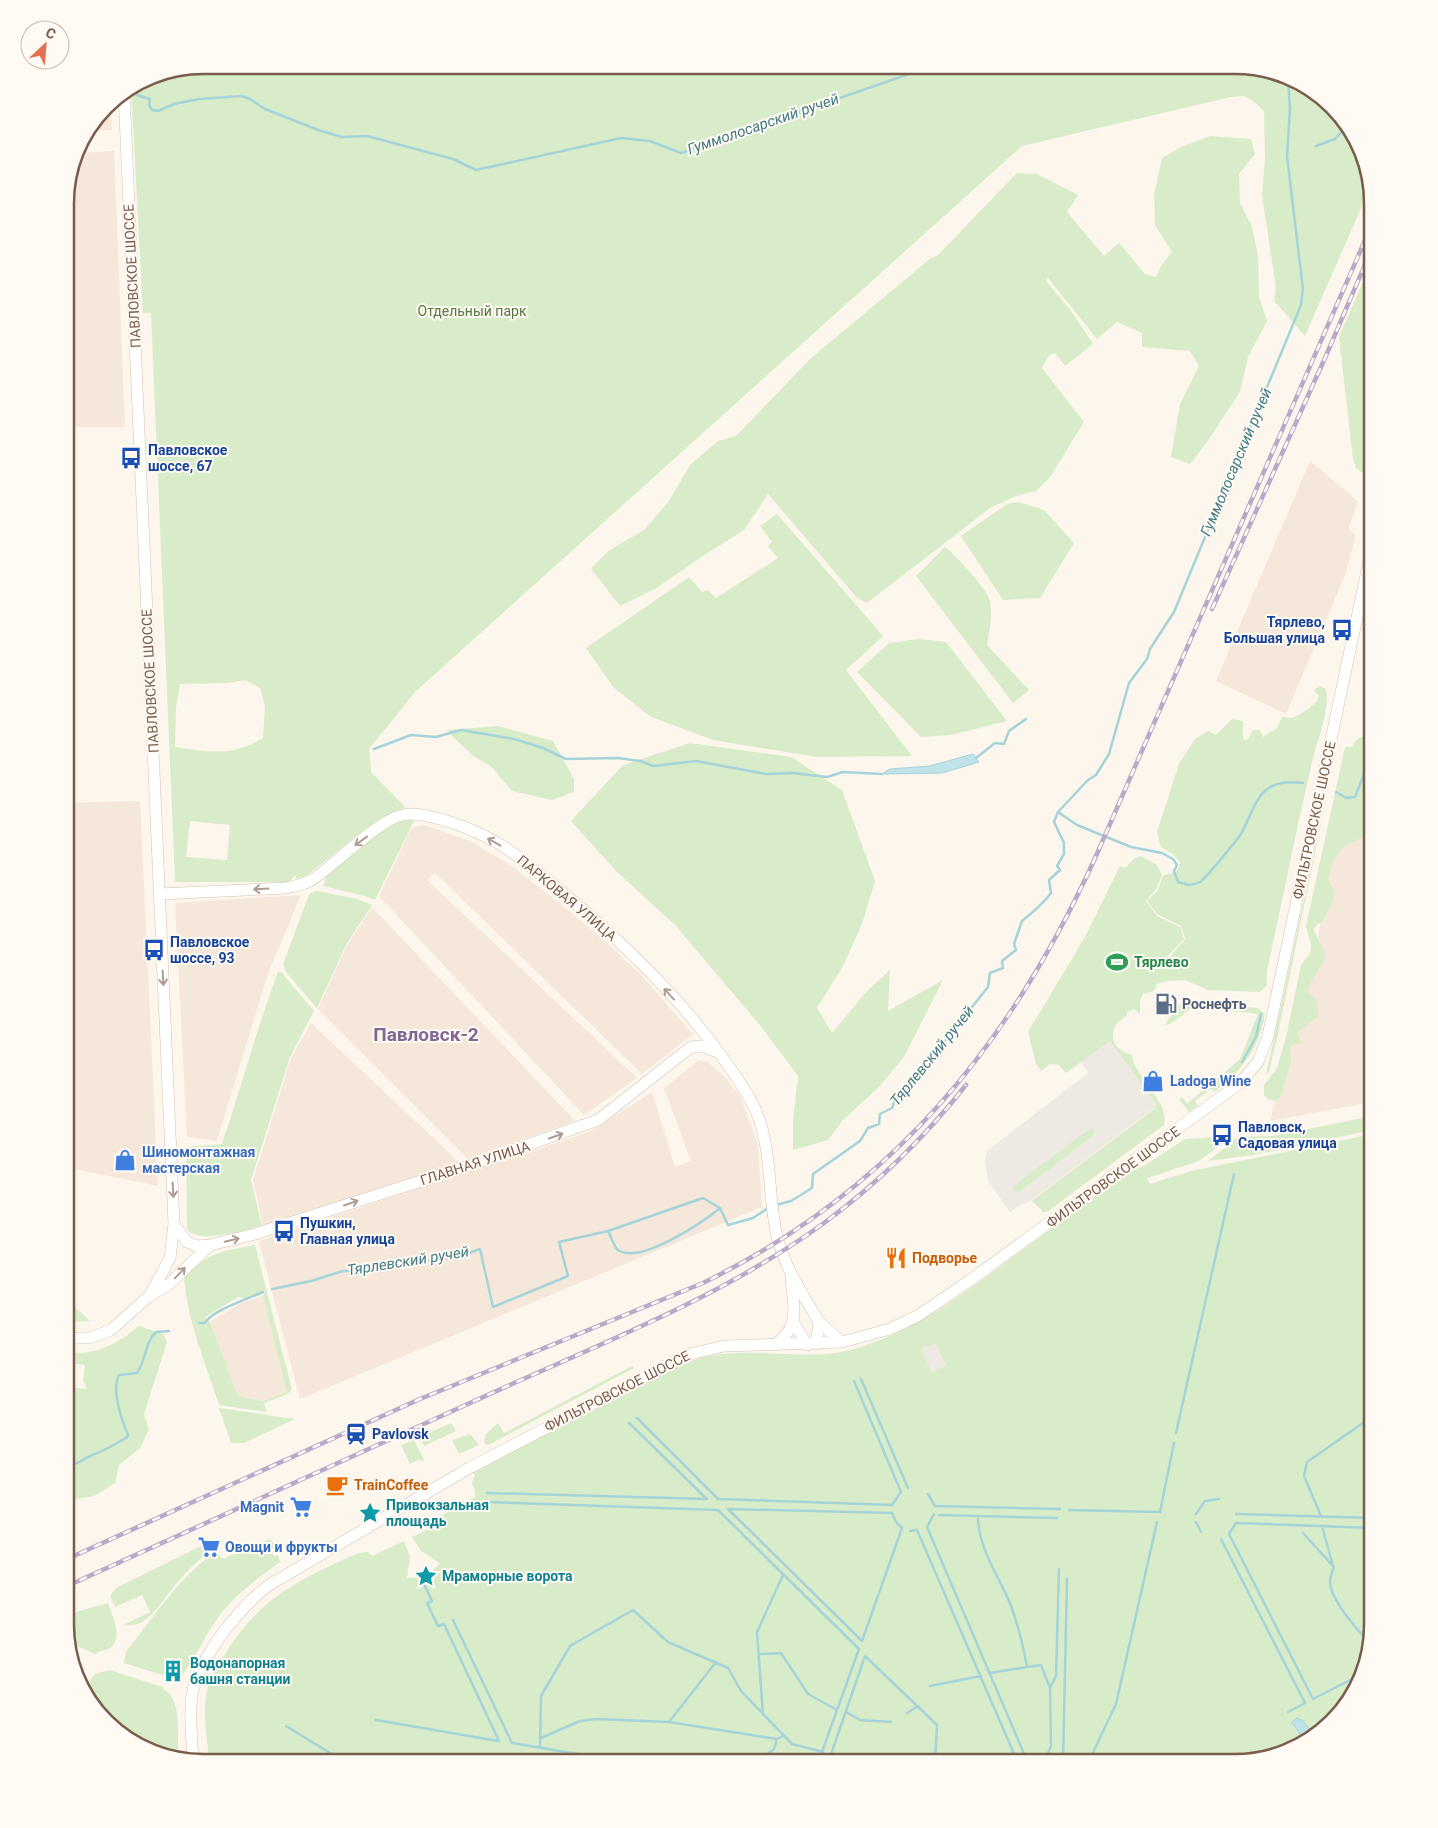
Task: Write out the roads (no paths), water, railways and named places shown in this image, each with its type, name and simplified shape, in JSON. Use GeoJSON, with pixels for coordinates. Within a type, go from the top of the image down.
{"type":"FeatureCollection","features":[{"type":"Feature","properties":{"kind":"main road","name":"ПАВЛОВСКОЕ ШОССЕ"},"geometry":{"type":"LineString","coordinates":[[124,100],[174,1224],[167,1265],[148,1298]]}},
{"type":"Feature","properties":{"kind":"main road","name":"ФИЛЬТРОВСКОЕ ШОССЕ"},"geometry":{"type":"LineString","coordinates":[[193,1754],[192,1697],[196,1682],[211,1653],[241,1609],[269,1585],[471,1467],[686,1355],[724,1346],[842,1342],[890,1329],[946,1298],[1221,1098],[1248,1075],[1258,1062],[1268,1036],[1364,584]]}},
{"type":"Feature","properties":{"kind":"main road","name":"ПАРКОВАЯ УЛИЦА"},"geometry":{"type":"LineString","coordinates":[[160,894],[295,886],[309,881],[322,872],[390,820],[410,814],[430,817],[494,841],[536,871],[587,912],[639,959],[702,1030],[719,1053],[741,1085],[757,1115],[765,1145],[779,1242],[791,1276],[819,1322],[842,1342]]}},
{"type":"Feature","properties":{"kind":"main road","name":"ГЛАВНАЯ УЛИЦА"},"geometry":{"type":"LineString","coordinates":[[210,1245],[282,1226],[587,1126],[608,1113],[691,1047],[702,1030]]}},
{"type":"Feature","properties":{"kind":"main road"},"geometry":{"type":"LineString","coordinates":[[691,1047],[702,1046],[719,1053]]}},
{"type":"Feature","properties":{"kind":"main road"},"geometry":{"type":"LineString","coordinates":[[174,1224],[188,1242],[197,1246],[210,1245]]}},
{"type":"Feature","properties":{"kind":"main road"},"geometry":{"type":"LineString","coordinates":[[74,1338],[105,1333],[120,1324],[148,1298],[169,1284],[210,1245]]}},
{"type":"Feature","properties":{"kind":"main road","name":"ПАРКОВАЯ УЛИЦА"},"geometry":{"type":"LineString","coordinates":[[791,1276],[794,1323]]}},
{"type":"Feature","properties":{"kind":"main road"},"geometry":{"type":"LineString","coordinates":[[811,1344],[819,1322]]}},
{"type":"Feature","properties":{"kind":"main road"},"geometry":{"type":"LineString","coordinates":[[774,1345],[790,1332],[794,1323],[811,1344]]}},
{"type":"Feature","properties":{"kind":"water"},"geometry":{"type":"Polygon","coordinates":[[[973,754],[979,762],[942,773],[882,774],[890,769],[929,766],[973,754]]]}},
{"type":"Feature","properties":{"kind":"water"},"geometry":{"type":"Polygon","coordinates":[[[1297,1718],[1303,1721],[1310,1730],[1301,1736],[1292,1722],[1297,1718]]]}},
{"type":"Feature","properties":{"kind":"waterway","name":"Гуммолосарский ручей"},"geometry":{"type":"LineString","coordinates":[[137,95],[150,99],[149,105],[152,110],[158,111],[174,104],[199,99],[242,96],[265,109],[321,131],[342,137],[367,136],[453,159],[476,170],[621,138],[650,141],[681,153],[909,74]]}},
{"type":"Feature","properties":{"kind":"waterway","name":"Гуммолосарский ручей"},"geometry":{"type":"LineString","coordinates":[[776,1205],[791,1201],[812,1188],[813,1174],[860,1141],[868,1128],[879,1124],[880,1114],[892,1108],[896,1097],[903,1095],[918,1072],[928,1066],[937,1051],[988,987],[990,973],[1003,968],[1002,961],[1016,950],[1014,944],[1022,921],[1041,905],[1051,893],[1049,880],[1060,870],[1057,866],[1064,854],[1064,843],[1054,822],[1058,812],[1088,780],[1096,775],[1109,754],[1129,683],[1147,659],[1150,649],[1174,612],[1301,305],[1303,289],[1287,156],[1290,108],[1288,86]]}},
{"type":"Feature","properties":{"kind":"waterway"},"geometry":{"type":"LineString","coordinates":[[1316,146],[1335,139],[1343,131]]}},
{"type":"Feature","properties":{"kind":"waterway"},"geometry":{"type":"LineString","coordinates":[[976,758],[995,743],[1004,744],[1009,731],[1026,719]]}},
{"type":"Feature","properties":{"kind":"waterway"},"geometry":{"type":"LineString","coordinates":[[374,749],[411,735],[436,737],[461,730],[514,739],[543,748],[566,759],[618,758],[640,761],[653,766],[696,761],[766,774],[792,773],[827,777],[843,772],[882,774]]}},
{"type":"Feature","properties":{"kind":"waterway","name":"Тярлевский ручей"},"geometry":{"type":"LineString","coordinates":[[1336,792],[1346,798],[1355,797],[1364,774]]}},
{"type":"Feature","properties":{"kind":"waterway","name":"Тярлевский ручей"},"geometry":{"type":"LineString","coordinates":[[1058,812],[1077,825],[1131,847],[1162,853],[1173,859],[1177,865],[1174,871],[1178,882],[1192,885],[1200,882],[1235,842],[1262,794],[1278,784],[1289,782],[1303,783]]}},
{"type":"Feature","properties":{"kind":"waterway"},"geometry":{"type":"LineString","coordinates":[[1242,1062],[1256,1037],[1261,1014]]}},
{"type":"Feature","properties":{"kind":"waterway"},"geometry":{"type":"LineString","coordinates":[[1176,1433],[1234,1174]]}},
{"type":"Feature","properties":{"kind":"waterway"},"geometry":{"type":"LineString","coordinates":[[608,1231],[703,1198],[720,1208]]}},
{"type":"Feature","properties":{"kind":"waterway","name":"Тярлевский ручей"},"geometry":{"type":"LineString","coordinates":[[272,1289],[311,1281],[343,1271],[358,1271],[461,1256],[480,1249],[493,1307],[568,1276],[559,1242],[608,1231],[619,1251],[629,1253],[642,1251],[671,1240],[700,1223],[720,1208],[728,1225],[753,1218],[768,1208]]}},
{"type":"Feature","properties":{"kind":"waterway","name":"Тярлевский ручей"},"geometry":{"type":"LineString","coordinates":[[199,1323],[205,1323],[215,1314],[263,1292]]}},
{"type":"Feature","properties":{"kind":"waterway","name":"Тярлевский ручей"},"geometry":{"type":"LineString","coordinates":[[74,1464],[126,1438],[128,1435],[116,1397],[119,1375],[137,1373],[152,1336],[156,1332],[169,1331]]}},
{"type":"Feature","properties":{"kind":"waterway"},"geometry":{"type":"LineString","coordinates":[[861,1379],[908,1488]]}},
{"type":"Feature","properties":{"kind":"waterway"},"geometry":{"type":"LineString","coordinates":[[637,1418],[718,1499],[892,1505],[901,1492],[854,1381]]}},
{"type":"Feature","properties":{"kind":"waterway"},"geometry":{"type":"LineString","coordinates":[[1321,1516],[1304,1476],[1307,1462],[1364,1422]]}},
{"type":"Feature","properties":{"kind":"waterway"},"geometry":{"type":"LineString","coordinates":[[629,1423],[707,1499]]}},
{"type":"Feature","properties":{"kind":"waterway"},"geometry":{"type":"LineString","coordinates":[[1069,1510],[1160,1512],[1174,1443]]}},
{"type":"Feature","properties":{"kind":"waterway"},"geometry":{"type":"LineString","coordinates":[[487,1493],[707,1499]]}},
{"type":"Feature","properties":{"kind":"waterway"},"geometry":{"type":"LineString","coordinates":[[928,1494],[935,1506],[1060,1509]]}},
{"type":"Feature","properties":{"kind":"waterway"},"geometry":{"type":"LineString","coordinates":[[1196,1514],[1205,1501],[1219,1499]]}},
{"type":"Feature","properties":{"kind":"waterway"},"geometry":{"type":"LineString","coordinates":[[486,1502],[718,1510],[859,1649],[821,1754]]}},
{"type":"Feature","properties":{"kind":"waterway"},"geometry":{"type":"LineString","coordinates":[[728,1509],[892,1513],[896,1522],[902,1528],[862,1641],[728,1509]]}},
{"type":"Feature","properties":{"kind":"waterway"},"geometry":{"type":"LineString","coordinates":[[934,1514],[927,1527],[1024,1754]]}},
{"type":"Feature","properties":{"kind":"waterway"},"geometry":{"type":"LineString","coordinates":[[1236,1514],[1364,1518]]}},
{"type":"Feature","properties":{"kind":"waterway"},"geometry":{"type":"LineString","coordinates":[[939,1515],[1057,1518]]}},
{"type":"Feature","properties":{"kind":"waterway"},"geometry":{"type":"LineString","coordinates":[[978,1516],[981,1539],[989,1561],[1013,1611],[1027,1667]]}},
{"type":"Feature","properties":{"kind":"waterway"},"geometry":{"type":"LineString","coordinates":[[1092,1754],[1116,1704],[1157,1522]]}},
{"type":"Feature","properties":{"kind":"waterway"},"geometry":{"type":"LineString","coordinates":[[1196,1522],[1201,1532]]}},
{"type":"Feature","properties":{"kind":"waterway"},"geometry":{"type":"LineString","coordinates":[[1352,1679],[1313,1699],[1229,1534],[1236,1523],[1364,1528]]}},
{"type":"Feature","properties":{"kind":"waterway"},"geometry":{"type":"LineString","coordinates":[[1322,1526],[1333,1566]]}},
{"type":"Feature","properties":{"kind":"waterway"},"geometry":{"type":"LineString","coordinates":[[910,1531],[917,1530],[1014,1754]]}},
{"type":"Feature","properties":{"kind":"waterway"},"geometry":{"type":"LineString","coordinates":[[1303,1533],[1334,1567],[1330,1583],[1335,1598],[1351,1622],[1363,1636]]}},
{"type":"Feature","properties":{"kind":"waterway"},"geometry":{"type":"LineString","coordinates":[[1221,1539],[1305,1703],[1288,1712]]}},
{"type":"Feature","properties":{"kind":"waterway"},"geometry":{"type":"LineString","coordinates":[[1048,1754],[1051,1746],[1050,1688],[1056,1676],[1059,1569]]}},
{"type":"Feature","properties":{"kind":"waterway"},"geometry":{"type":"LineString","coordinates":[[763,1715],[757,1632],[783,1575]]}},
{"type":"Feature","properties":{"kind":"waterway"},"geometry":{"type":"LineString","coordinates":[[1063,1754],[1067,1579]]}},
{"type":"Feature","properties":{"kind":"waterway"},"geometry":{"type":"LineString","coordinates":[[422,1580],[432,1601],[427,1603],[438,1626],[444,1624],[499,1741]]}},
{"type":"Feature","properties":{"kind":"waterway"},"geometry":{"type":"LineString","coordinates":[[540,1747],[541,1696],[570,1646],[633,1610],[668,1642],[728,1668],[741,1691],[792,1744],[823,1752]]}},
{"type":"Feature","properties":{"kind":"waterway"},"geometry":{"type":"LineString","coordinates":[[453,1620],[512,1743],[578,1754]]}},
{"type":"Feature","properties":{"kind":"waterway"},"geometry":{"type":"LineString","coordinates":[[760,1654],[781,1653],[808,1694],[837,1710]]}},
{"type":"Feature","properties":{"kind":"waterway"},"geometry":{"type":"LineString","coordinates":[[831,1754],[865,1656],[937,1725],[935,1754]]}},
{"type":"Feature","properties":{"kind":"waterway"},"geometry":{"type":"LineString","coordinates":[[669,1722],[716,1662]]}},
{"type":"Feature","properties":{"kind":"waterway"},"geometry":{"type":"LineString","coordinates":[[989,1673],[1041,1665],[1050,1688]]}},
{"type":"Feature","properties":{"kind":"waterway"},"geometry":{"type":"LineString","coordinates":[[930,1686],[981,1676]]}},
{"type":"Feature","properties":{"kind":"waterway"},"geometry":{"type":"LineString","coordinates":[[907,1713],[918,1706]]}},
{"type":"Feature","properties":{"kind":"waterway"},"geometry":{"type":"LineString","coordinates":[[846,1712],[860,1720],[891,1722]]}},
{"type":"Feature","properties":{"kind":"waterway"},"geometry":{"type":"LineString","coordinates":[[541,1738],[580,1721],[597,1719],[669,1722],[777,1739],[783,1736]]}},
{"type":"Feature","properties":{"kind":"waterway"},"geometry":{"type":"LineString","coordinates":[[376,1720],[498,1741]]}},
{"type":"Feature","properties":{"kind":"waterway"},"geometry":{"type":"LineString","coordinates":[[286,1726],[332,1754]]}},
{"type":"Feature","properties":{"kind":"waterway"},"geometry":{"type":"LineString","coordinates":[[767,1754],[774,1749],[777,1739]]}},
{"type":"Feature","properties":{"kind":"railway"},"geometry":{"type":"LineString","coordinates":[[74,1556],[420,1399],[703,1283],[771,1246],[832,1204],[888,1157],[939,1106],[984,1049],[1025,989],[1062,925],[1096,856],[1364,243]]}},
{"type":"Feature","properties":{"kind":"railway"},"geometry":{"type":"LineString","coordinates":[[1212,609],[1364,267]]}},
{"type":"Feature","properties":{"kind":"railway"},"geometry":{"type":"LineString","coordinates":[[74,1583],[652,1322],[740,1276],[783,1251],[824,1223],[863,1192],[900,1159],[966,1085]]}},
{"type":"Feature","properties":{"kind":"place","name":"Павловское шоссе, 67"},"geometry":{"type":"Point","coordinates":[131,458]}},
{"type":"Feature","properties":{"kind":"place","name":"Тярлево, Большая улица"},"geometry":{"type":"Point","coordinates":[1342,630]}},
{"type":"Feature","properties":{"kind":"place","name":"Павловское шоссе, 93"},"geometry":{"type":"Point","coordinates":[154,950]}},
{"type":"Feature","properties":{"kind":"place","name":"Тярлево"},"geometry":{"type":"Point","coordinates":[1117,962]}},
{"type":"Feature","properties":{"kind":"place","name":"Роснефть"},"geometry":{"type":"Point","coordinates":[1166,1004]}},
{"type":"Feature","properties":{"kind":"place","name":"Ladoga Wine"},"geometry":{"type":"Point","coordinates":[1153,1081]}},
{"type":"Feature","properties":{"kind":"place","name":"Павловск, Садовая улица"},"geometry":{"type":"Point","coordinates":[1222,1135]}},
{"type":"Feature","properties":{"kind":"place","name":"Шиномонтажная мастерская"},"geometry":{"type":"Point","coordinates":[125,1160]}},
{"type":"Feature","properties":{"kind":"place","name":"Пушкин, Главная улица"},"geometry":{"type":"Point","coordinates":[284,1231]}},
{"type":"Feature","properties":{"kind":"place","name":"Подворье"},"geometry":{"type":"Point","coordinates":[896,1258]}},
{"type":"Feature","properties":{"kind":"place","name":"Pavlovsk"},"geometry":{"type":"Point","coordinates":[356,1434]}},
{"type":"Feature","properties":{"kind":"place","name":"TrainCoffee"},"geometry":{"type":"Point","coordinates":[337,1485]}},
{"type":"Feature","properties":{"kind":"place","name":"Magnit"},"geometry":{"type":"Point","coordinates":[301,1507]}},
{"type":"Feature","properties":{"kind":"place","name":"Привокзальная площадь"},"geometry":{"type":"Point","coordinates":[370,1513]}},
{"type":"Feature","properties":{"kind":"place","name":"Овощи и фрукты"},"geometry":{"type":"Point","coordinates":[209,1547]}},
{"type":"Feature","properties":{"kind":"place","name":"Мраморные ворота"},"geometry":{"type":"Point","coordinates":[426,1576]}},
{"type":"Feature","properties":{"kind":"place","name":"Водонапорная башня станции"},"geometry":{"type":"Point","coordinates":[173,1671]}},
{"type":"Feature","properties":{"kind":"district","name":"Павловск-2"},"geometry":{"type":"Point","coordinates":[426,1034]}},
{"type":"Feature","properties":{"kind":"park label","name":"Отдельный парк"},"geometry":{"type":"Point","coordinates":[472,311]}}]}
